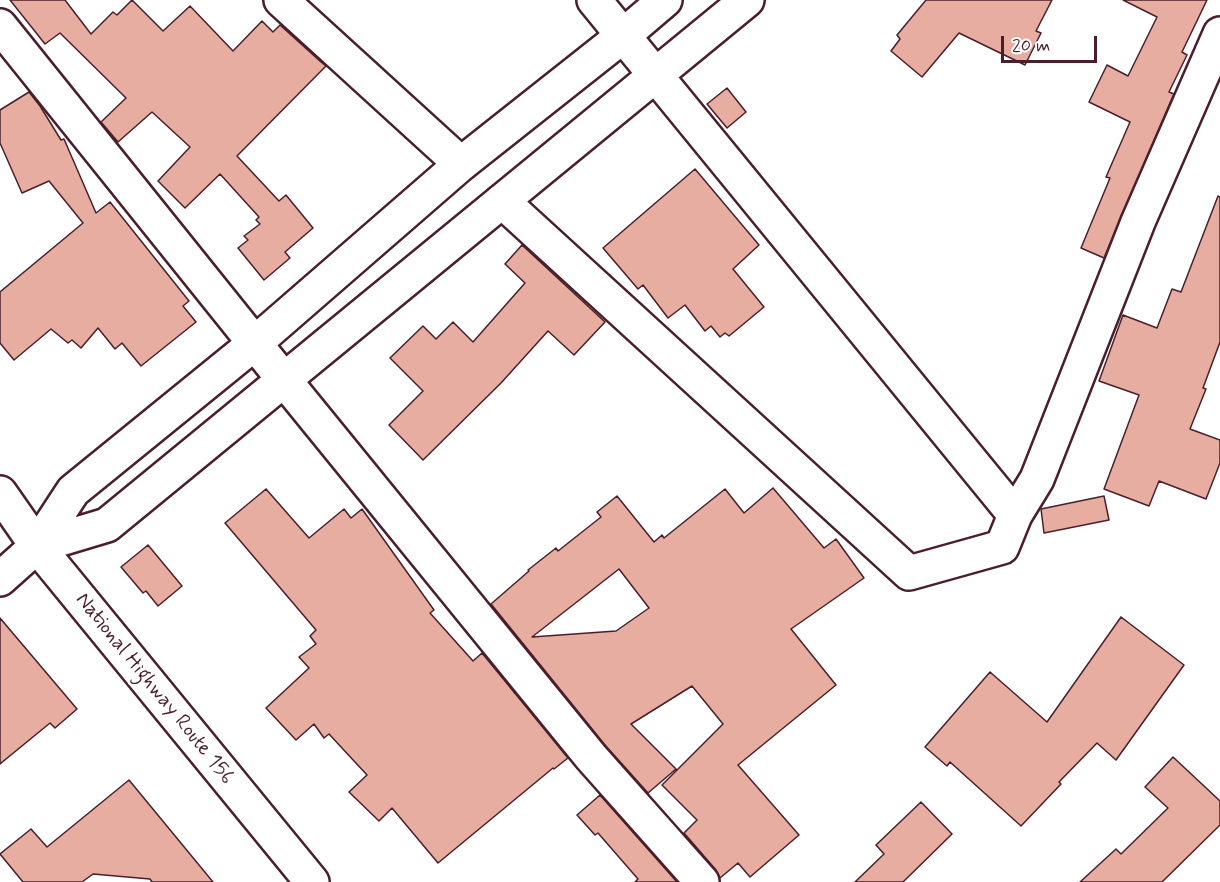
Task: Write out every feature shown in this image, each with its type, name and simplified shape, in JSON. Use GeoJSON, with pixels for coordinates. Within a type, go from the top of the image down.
{"type":"FeatureCollection","features":[{"type":"Feature","properties":{"kind":"main road"},"geometry":{"type":"LineString","coordinates":[[281,0],[461,164]]}},
{"type":"Feature","properties":{"kind":"main road"},"geometry":{"type":"LineString","coordinates":[[594,0],[1015,515]]}},
{"type":"Feature","properties":{"kind":"main road"},"geometry":{"type":"LineString","coordinates":[[0,579],[37,546],[73,491],[255,343],[461,164],[665,0]]}},
{"type":"Feature","properties":{"kind":"main road"},"geometry":{"type":"LineString","coordinates":[[37,546],[107,525],[747,0]]}},
{"type":"Feature","properties":{"kind":"main road"},"geometry":{"type":"LineString","coordinates":[[0,26],[591,757],[702,882]]}},
{"type":"Feature","properties":{"kind":"main road"},"geometry":{"type":"LineString","coordinates":[[502,201],[909,573],[1002,547],[1015,515],[1037,479],[1138,222],[1220,34]]}},
{"type":"Feature","properties":{"kind":"main road","name":"National Highway Route 156"},"geometry":{"type":"LineString","coordinates":[[0,493],[37,546],[312,882]]}},
{"type":"Feature","properties":{"kind":"building"},"geometry":{"type":"Polygon","coordinates":[[[10,0],[65,0],[91,34],[113,12],[117,15],[132,0],[163,31],[190,6],[233,51],[262,21],[273,32],[280,25],[326,66],[237,156],[279,201],[286,195],[313,228],[285,252],[290,258],[264,280],[238,248],[248,240],[244,236],[260,224],[256,220],[259,217],[220,174],[185,208],[158,181],[190,147],[152,112],[118,142],[101,122],[126,98],[60,33],[45,44],[10,0]]]}},
{"type":"Feature","properties":{"kind":"building"},"geometry":{"type":"Polygon","coordinates":[[[926,0],[1052,0],[1036,31],[1041,33],[1025,65],[959,33],[922,77],[891,51],[900,39],[897,35],[926,0]]]}},
{"type":"Feature","properties":{"kind":"building"},"geometry":{"type":"Polygon","coordinates":[[[1123,0],[1207,0],[1182,52],[1187,55],[1169,92],[1174,94],[1104,258],[1081,248],[1110,178],[1106,177],[1130,122],[1089,102],[1107,65],[1128,76],[1157,17],[1123,0]]]}},
{"type":"Feature","properties":{"kind":"building"},"geometry":{"type":"Polygon","coordinates":[[[727,88],[746,112],[727,128],[707,104],[727,88]]]}},
{"type":"Feature","properties":{"kind":"building"},"geometry":{"type":"Polygon","coordinates":[[[29,92],[61,140],[64,139],[96,213],[110,202],[189,301],[183,306],[196,322],[141,366],[122,343],[115,349],[98,328],[81,348],[72,340],[68,343],[51,329],[14,360],[0,343],[0,292],[83,223],[49,181],[22,193],[0,143],[0,110],[29,92]]]}},
{"type":"Feature","properties":{"kind":"building"},"geometry":{"type":"Polygon","coordinates":[[[695,169],[759,245],[733,269],[764,307],[729,336],[725,333],[720,337],[711,326],[705,331],[685,305],[668,318],[643,285],[638,289],[603,248],[695,169]]]}},
{"type":"Feature","properties":{"kind":"building"},"geometry":{"type":"Polygon","coordinates":[[[1218,196],[1220,197],[1220,342],[1203,388],[1206,389],[1190,429],[1220,440],[1220,463],[1206,499],[1159,481],[1149,506],[1104,489],[1139,395],[1099,381],[1123,315],[1157,328],[1172,289],[1181,292],[1218,196]]]}},
{"type":"Feature","properties":{"kind":"building"},"geometry":{"type":"Polygon","coordinates":[[[522,245],[605,322],[574,355],[548,331],[501,383],[423,460],[389,425],[423,391],[390,358],[423,326],[436,339],[453,322],[473,342],[525,283],[505,264],[522,245]]]}},
{"type":"Feature","properties":{"kind":"building"},"geometry":{"type":"Polygon","coordinates":[[[773,488],[824,548],[836,539],[864,578],[791,629],[836,685],[738,765],[799,835],[750,877],[738,863],[720,878],[716,870],[684,833],[697,820],[662,785],[723,724],[692,686],[631,724],[676,769],[648,793],[605,745],[491,604],[528,570],[556,548],[558,551],[601,517],[597,512],[617,496],[654,542],[662,535],[664,538],[725,489],[744,513],[773,488]],[[619,569],[532,637],[616,631],[649,608],[619,569]]]}},
{"type":"Feature","properties":{"kind":"building"},"geometry":{"type":"Polygon","coordinates":[[[266,489],[309,538],[344,509],[351,518],[362,509],[434,610],[430,613],[473,661],[482,653],[568,758],[438,863],[392,808],[379,821],[349,792],[367,775],[329,734],[324,738],[314,724],[296,740],[266,708],[309,668],[299,657],[316,644],[310,636],[316,630],[225,523],[266,489]]]}},
{"type":"Feature","properties":{"kind":"building"},"geometry":{"type":"Polygon","coordinates":[[[1104,496],[1109,520],[1044,533],[1041,509],[1104,496]]]}},
{"type":"Feature","properties":{"kind":"building"},"geometry":{"type":"Polygon","coordinates":[[[148,545],[182,586],[158,606],[146,591],[143,593],[121,567],[148,545]]]}},
{"type":"Feature","properties":{"kind":"building"},"geometry":{"type":"Polygon","coordinates":[[[1121,617],[1184,665],[1116,760],[1097,743],[1021,826],[950,762],[947,766],[925,747],[990,672],[1047,722],[1121,617]]]}},
{"type":"Feature","properties":{"kind":"building"},"geometry":{"type":"Polygon","coordinates":[[[0,618],[77,709],[55,728],[50,723],[0,764],[0,618]]]}},
{"type":"Feature","properties":{"kind":"building"},"geometry":{"type":"Polygon","coordinates":[[[1173,757],[1220,801],[1220,825],[1162,882],[1080,882],[1116,849],[1121,854],[1168,808],[1145,787],[1173,757]]]}},
{"type":"Feature","properties":{"kind":"building"},"geometry":{"type":"Polygon","coordinates":[[[129,780],[213,882],[152,882],[150,879],[93,874],[82,882],[23,882],[0,854],[31,829],[47,847],[129,780]]]}},
{"type":"Feature","properties":{"kind":"building"},"geometry":{"type":"Polygon","coordinates":[[[600,795],[677,882],[635,882],[638,879],[598,833],[595,835],[577,815],[600,795]]]}},
{"type":"Feature","properties":{"kind":"building"},"geometry":{"type":"Polygon","coordinates":[[[921,802],[952,834],[903,882],[855,882],[884,854],[876,845],[921,802]]]}}]}
